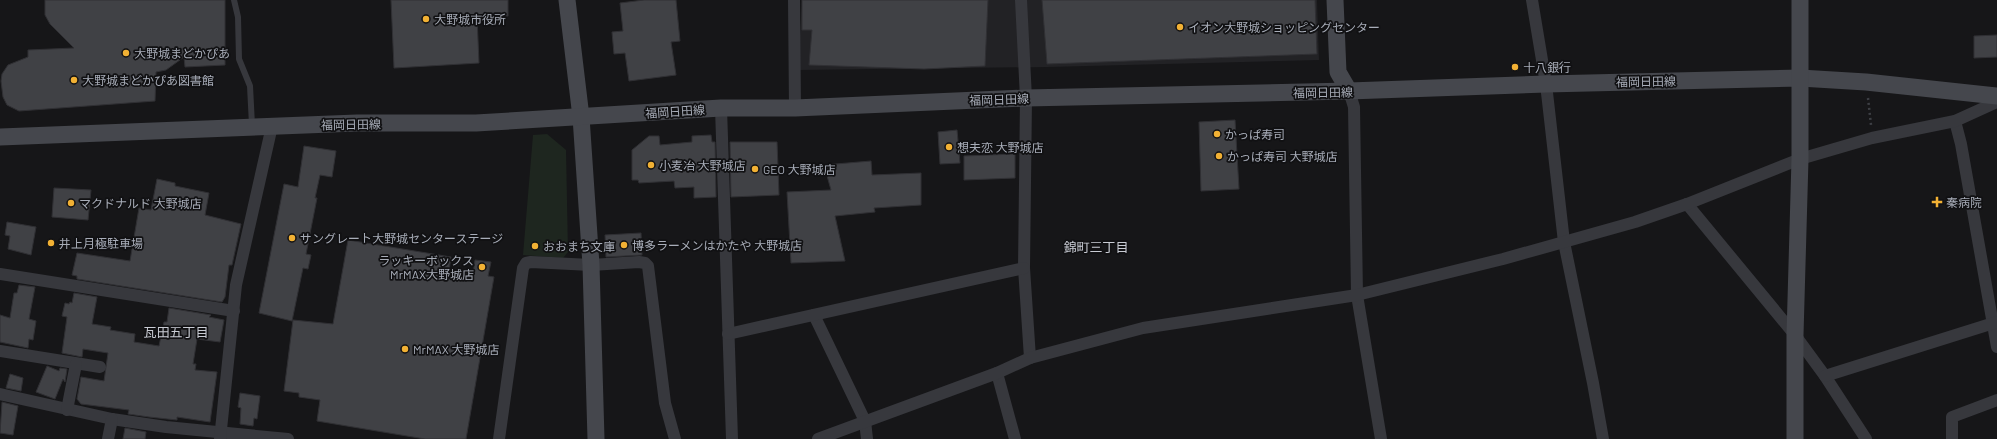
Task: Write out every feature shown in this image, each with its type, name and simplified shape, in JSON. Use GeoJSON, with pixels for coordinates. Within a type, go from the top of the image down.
{"type":"FeatureCollection","features":[{"type":"Feature","properties":{"kind":"main road"},"geometry":{"type":"LineString","coordinates":[[567,0],[581,117],[591,265],[596,439]]}},
{"type":"Feature","properties":{"kind":"main road"},"geometry":{"type":"LineString","coordinates":[[1335,0],[1338,72],[1349,91]]}},
{"type":"Feature","properties":{"kind":"main road"},"geometry":{"type":"LineString","coordinates":[[1796,439],[1795,335],[1800,159],[1800,0]]}},
{"type":"Feature","properties":{"kind":"main road","name":"福岡日田線"},"geometry":{"type":"LineString","coordinates":[[0,137],[357,123],[476,123],[721,108],[795,108],[1026,98],[1349,91],[1546,84],[1800,78],[1866,82],[1997,96]]}},
{"type":"Feature","properties":{"kind":"street"},"geometry":{"type":"LineString","coordinates":[[794,0],[795,108]]}},
{"type":"Feature","properties":{"kind":"street"},"geometry":{"type":"LineString","coordinates":[[1021,0],[1026,98],[1024,268],[1030,358]]}},
{"type":"Feature","properties":{"kind":"street"},"geometry":{"type":"LineString","coordinates":[[1532,0],[1546,84],[1564,242],[1603,439]]}},
{"type":"Feature","properties":{"kind":"street"},"geometry":{"type":"LineString","coordinates":[[1349,91],[1354,106],[1357,295],[1381,439]]}},
{"type":"Feature","properties":{"kind":"street"},"geometry":{"type":"LineString","coordinates":[[818,439],[997,373],[1030,358],[1143,328],[1357,295],[1503,259],[1635,222],[1687,204],[1800,159],[1872,138],[1955,121],[1997,102]]}},
{"type":"Feature","properties":{"kind":"street"},"geometry":{"type":"LineString","coordinates":[[721,108],[732,439]]}},
{"type":"Feature","properties":{"kind":"street"},"geometry":{"type":"LineString","coordinates":[[1955,121],[1961,144],[1995,322],[1997,347]]}},
{"type":"Feature","properties":{"kind":"street"},"geometry":{"type":"LineString","coordinates":[[221,436],[236,285],[272,126]]}},
{"type":"Feature","properties":{"kind":"street"},"geometry":{"type":"LineString","coordinates":[[1687,204],[1795,335],[1825,376],[1866,439]]}},
{"type":"Feature","properties":{"kind":"street"},"geometry":{"type":"LineString","coordinates":[[499,439],[523,268],[526,263],[531,262],[591,265],[639,262],[645,263],[648,266],[665,402],[675,439]]}},
{"type":"Feature","properties":{"kind":"street"},"geometry":{"type":"LineString","coordinates":[[728,334],[1024,268]]}},
{"type":"Feature","properties":{"kind":"street"},"geometry":{"type":"LineString","coordinates":[[0,274],[234,311]]}},
{"type":"Feature","properties":{"kind":"street"},"geometry":{"type":"LineString","coordinates":[[814,315],[865,421],[867,439]]}},
{"type":"Feature","properties":{"kind":"street"},"geometry":{"type":"LineString","coordinates":[[1825,376],[1995,322]]}},
{"type":"Feature","properties":{"kind":"street"},"geometry":{"type":"LineString","coordinates":[[0,352],[100,367]]}},
{"type":"Feature","properties":{"kind":"street"},"geometry":{"type":"LineString","coordinates":[[67,410],[76,364]]}},
{"type":"Feature","properties":{"kind":"street"},"geometry":{"type":"LineString","coordinates":[[997,373],[1015,439]]}},
{"type":"Feature","properties":{"kind":"street"},"geometry":{"type":"LineString","coordinates":[[0,394],[112,419],[221,436],[288,439]]}},
{"type":"Feature","properties":{"kind":"street"},"geometry":{"type":"LineString","coordinates":[[1952,439],[1952,417],[1997,400]]}},
{"type":"Feature","properties":{"kind":"street"},"geometry":{"type":"LineString","coordinates":[[108,439],[112,419]]}},
{"type":"Feature","properties":{"kind":"lane"},"geometry":{"type":"LineString","coordinates":[[234,0],[238,17],[239,59],[250,86],[252,127]]}},
{"type":"Feature","properties":{"kind":"path"},"geometry":{"type":"LineString","coordinates":[[1866,82],[1872,138]]}},
{"type":"Feature","properties":{"kind":"shaded area","name":"イオン大野城ショッピングセンター"},"geometry":{"type":"Polygon","coordinates":[[[802,0],[1317,0],[1319,60],[1048,67],[798,70],[802,0]]]}},
{"type":"Feature","properties":{"kind":"shaded area"},"geometry":{"type":"Polygon","coordinates":[[[547,134],[566,150],[568,252],[563,258],[523,255],[533,135],[547,134]]]}},
{"type":"Feature","properties":{"kind":"building","name":"大野城まどかぴあ"},"geometry":{"type":"Polygon","coordinates":[[[45,0],[225,0],[225,65],[185,67],[184,57],[166,70],[156,72],[155,101],[19,111],[7,105],[3,97],[1,81],[2,74],[8,65],[28,57],[28,50],[74,48],[50,24],[45,15],[45,0]]]}},
{"type":"Feature","properties":{"kind":"building"},"geometry":{"type":"Polygon","coordinates":[[[391,0],[508,0],[508,16],[477,17],[479,63],[394,68],[391,0]]]}},
{"type":"Feature","properties":{"kind":"building"},"geometry":{"type":"Polygon","coordinates":[[[644,0],[676,0],[680,41],[671,42],[676,75],[629,81],[625,53],[614,54],[612,32],[623,31],[620,3],[644,0]]]}},
{"type":"Feature","properties":{"kind":"building"},"geometry":{"type":"Polygon","coordinates":[[[802,0],[988,0],[985,66],[924,69],[809,65],[812,30],[802,30],[802,0]]]}},
{"type":"Feature","properties":{"kind":"building","name":"イオン大野城ショッピングセンター"},"geometry":{"type":"Polygon","coordinates":[[[1042,0],[1315,0],[1317,54],[1047,64],[1042,0]]]}},
{"type":"Feature","properties":{"kind":"building"},"geometry":{"type":"Polygon","coordinates":[[[1997,35],[1997,57],[1974,58],[1974,36],[1997,35]]]}},
{"type":"Feature","properties":{"kind":"building","name":"かっぱ寿司 大野城店"},"geometry":{"type":"Polygon","coordinates":[[[1235,120],[1239,189],[1201,191],[1199,122],[1235,120]]]}},
{"type":"Feature","properties":{"kind":"building","name":"想夫恋 大野城店"},"geometry":{"type":"Polygon","coordinates":[[[957,130],[960,163],[940,164],[938,132],[957,130]]]}},
{"type":"Feature","properties":{"kind":"building"},"geometry":{"type":"Polygon","coordinates":[[[711,135],[712,142],[715,142],[716,197],[694,198],[694,187],[675,188],[674,181],[639,183],[638,180],[632,180],[632,150],[649,136],[659,136],[660,145],[692,142],[692,136],[711,135]]]}},
{"type":"Feature","properties":{"kind":"building","name":"GEO 大野城店"},"geometry":{"type":"Polygon","coordinates":[[[730,142],[777,142],[779,195],[731,197],[730,142]]]}},
{"type":"Feature","properties":{"kind":"building","name":"サングレート大野城センターステージ"},"geometry":{"type":"Polygon","coordinates":[[[304,146],[336,151],[332,177],[320,175],[306,254],[311,255],[308,269],[303,268],[292,321],[259,313],[284,184],[298,187],[304,146]]]}},
{"type":"Feature","properties":{"kind":"building"},"geometry":{"type":"Polygon","coordinates":[[[1015,154],[1015,178],[964,180],[964,156],[1015,154]]]}},
{"type":"Feature","properties":{"kind":"building"},"geometry":{"type":"Polygon","coordinates":[[[871,161],[872,175],[921,173],[921,205],[874,208],[875,212],[835,216],[845,261],[791,263],[787,192],[831,190],[824,165],[871,161]]]}},
{"type":"Feature","properties":{"kind":"building"},"geometry":{"type":"Polygon","coordinates":[[[157,179],[175,183],[175,186],[209,193],[205,215],[241,224],[232,265],[229,265],[225,297],[222,302],[77,279],[77,276],[72,275],[77,253],[130,261],[139,208],[151,210],[157,179]]]}},
{"type":"Feature","properties":{"kind":"building","name":"マクドナルド 大野城店"},"geometry":{"type":"Polygon","coordinates":[[[54,188],[91,190],[88,220],[52,217],[54,188]]]}},
{"type":"Feature","properties":{"kind":"building"},"geometry":{"type":"Polygon","coordinates":[[[7,222],[36,227],[31,255],[8,249],[10,236],[5,235],[7,222]]]}},
{"type":"Feature","properties":{"kind":"building","name":"博多ラーメンはかたや 大野城店"},"geometry":{"type":"Polygon","coordinates":[[[641,233],[642,255],[606,257],[605,235],[641,233]]]}},
{"type":"Feature","properties":{"kind":"building","name":"MrMAX 大野城店"},"geometry":{"type":"Polygon","coordinates":[[[348,240],[451,257],[449,270],[473,274],[475,260],[491,262],[488,276],[494,277],[466,439],[425,439],[317,421],[320,400],[299,397],[299,393],[284,391],[293,320],[333,324],[348,240]]]}},
{"type":"Feature","properties":{"kind":"building"},"geometry":{"type":"Polygon","coordinates":[[[19,285],[35,287],[29,319],[36,321],[33,340],[29,339],[28,348],[0,342],[0,315],[10,318],[14,293],[17,293],[19,285]]]}},
{"type":"Feature","properties":{"kind":"building"},"geometry":{"type":"Polygon","coordinates":[[[74,293],[97,297],[92,324],[111,327],[110,330],[135,334],[134,342],[159,346],[164,322],[167,322],[169,308],[211,315],[209,317],[224,320],[220,342],[197,339],[193,364],[196,364],[195,370],[217,372],[210,422],[177,417],[177,420],[149,417],[128,414],[129,410],[81,404],[77,399],[81,377],[104,381],[108,353],[83,349],[82,357],[62,353],[67,317],[62,316],[65,303],[72,303],[74,293]]]}},
{"type":"Feature","properties":{"kind":"building"},"geometry":{"type":"Polygon","coordinates":[[[47,366],[59,371],[60,368],[67,369],[65,382],[63,379],[55,399],[36,392],[47,366]]]}},
{"type":"Feature","properties":{"kind":"building"},"geometry":{"type":"Polygon","coordinates":[[[10,374],[23,378],[21,391],[6,388],[10,374]]]}},
{"type":"Feature","properties":{"kind":"building"},"geometry":{"type":"Polygon","coordinates":[[[240,393],[260,396],[257,419],[254,418],[253,426],[240,424],[241,408],[238,407],[240,393]]]}},
{"type":"Feature","properties":{"kind":"building"},"geometry":{"type":"Polygon","coordinates":[[[2,402],[18,406],[13,435],[0,433],[2,402]]]}},
{"type":"Feature","properties":{"kind":"building"},"geometry":{"type":"Polygon","coordinates":[[[125,428],[146,432],[145,439],[123,439],[125,428]]]}},
{"type":"Feature","properties":{"kind":"place","name":"大野城市役所"},"geometry":{"type":"Point","coordinates":[426,19]}},
{"type":"Feature","properties":{"kind":"place","name":"イオン大野城ショッピングセンター"},"geometry":{"type":"Point","coordinates":[1180,27]}},
{"type":"Feature","properties":{"kind":"place","name":"大野城まどかぴあ"},"geometry":{"type":"Point","coordinates":[126,53]}},
{"type":"Feature","properties":{"kind":"place","name":"十八銀行"},"geometry":{"type":"Point","coordinates":[1515,67]}},
{"type":"Feature","properties":{"kind":"place","name":"大野城まどかぴあ図書館"},"geometry":{"type":"Point","coordinates":[74,80]}},
{"type":"Feature","properties":{"kind":"place","name":"かっぱ寿司"},"geometry":{"type":"Point","coordinates":[1217,134]}},
{"type":"Feature","properties":{"kind":"place","name":"想夫恋 大野城店"},"geometry":{"type":"Point","coordinates":[949,147]}},
{"type":"Feature","properties":{"kind":"place","name":"かっぱ寿司 大野城店"},"geometry":{"type":"Point","coordinates":[1219,156]}},
{"type":"Feature","properties":{"kind":"place","name":"小麦冶 大野城店"},"geometry":{"type":"Point","coordinates":[651,165]}},
{"type":"Feature","properties":{"kind":"place","name":"GEO 大野城店"},"geometry":{"type":"Point","coordinates":[755,169]}},
{"type":"Feature","properties":{"kind":"place","name":"秦病院"},"geometry":{"type":"Point","coordinates":[1937,202]}},
{"type":"Feature","properties":{"kind":"place","name":"マクドナルド 大野城店"},"geometry":{"type":"Point","coordinates":[71,203]}},
{"type":"Feature","properties":{"kind":"place","name":"サングレート大野城センターステージ"},"geometry":{"type":"Point","coordinates":[292,238]}},
{"type":"Feature","properties":{"kind":"place","name":"井上月極駐車場"},"geometry":{"type":"Point","coordinates":[51,243]}},
{"type":"Feature","properties":{"kind":"place","name":"博多ラーメンはかたや 大野城店"},"geometry":{"type":"Point","coordinates":[624,245]}},
{"type":"Feature","properties":{"kind":"place","name":"おおまち文庫"},"geometry":{"type":"Point","coordinates":[535,246]}},
{"type":"Feature","properties":{"kind":"place","name":"ラッキーボックス MrMAX大野城店"},"geometry":{"type":"Point","coordinates":[482,267]}},
{"type":"Feature","properties":{"kind":"place","name":"MrMAX 大野城店"},"geometry":{"type":"Point","coordinates":[405,349]}},
{"type":"Feature","properties":{"kind":"district","name":"錦町三丁目"},"geometry":{"type":"Point","coordinates":[1096,247]}},
{"type":"Feature","properties":{"kind":"district","name":"瓦田五丁目"},"geometry":{"type":"Point","coordinates":[176,332]}}]}
